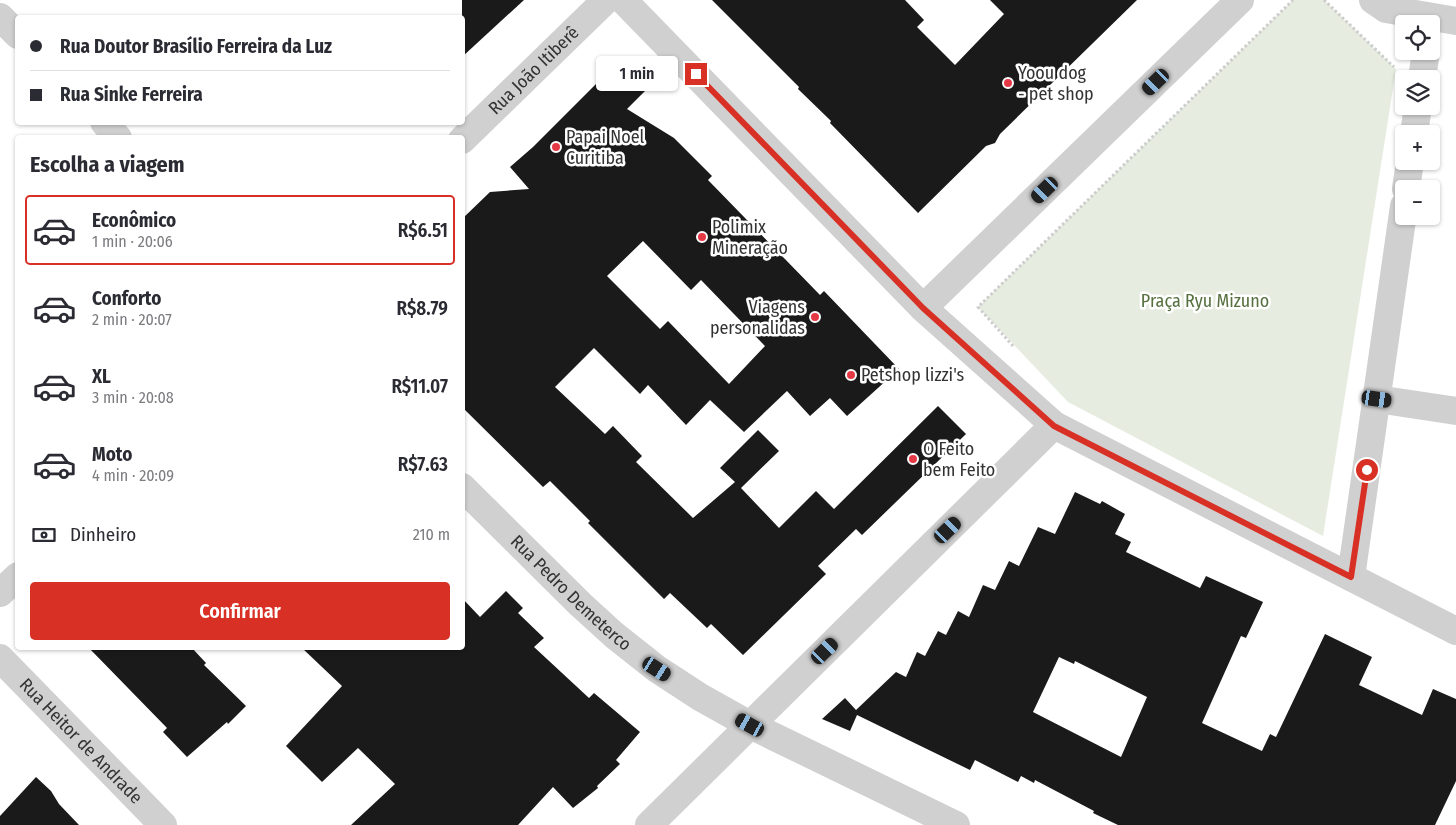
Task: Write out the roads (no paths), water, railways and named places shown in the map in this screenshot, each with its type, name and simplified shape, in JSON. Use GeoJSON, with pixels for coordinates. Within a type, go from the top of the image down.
{"type":"FeatureCollection","features":[{"type":"Feature","properties":{"kind":"street","name":"Rua João Itiberê"},"geometry":{"type":"LineString","coordinates":[[465,137],[606,0]]}},
{"type":"Feature","properties":{"kind":"street"},"geometry":{"type":"LineString","coordinates":[[624,0],[923,308],[1054,426],[1456,631]]}},
{"type":"Feature","properties":{"kind":"street"},"geometry":{"type":"LineString","coordinates":[[923,308],[1240,0]]}},
{"type":"Feature","properties":{"kind":"street"},"geometry":{"type":"LineString","coordinates":[[1373,0],[1386,9],[1430,15]]}},
{"type":"Feature","properties":{"kind":"street"},"geometry":{"type":"LineString","coordinates":[[0,17],[15,31]]}},
{"type":"Feature","properties":{"kind":"street"},"geometry":{"type":"LineString","coordinates":[[107,125],[115,135]]}},
{"type":"Feature","properties":{"kind":"street"},"geometry":{"type":"LineString","coordinates":[[1351,577],[1401,225]]}},
{"type":"Feature","properties":{"kind":"street"},"geometry":{"type":"LineString","coordinates":[[1377,399],[1456,411]]}},
{"type":"Feature","properties":{"kind":"street"},"geometry":{"type":"LineString","coordinates":[[648,825],[1054,426]]}},
{"type":"Feature","properties":{"kind":"street","name":"Rua Pedro Demeterco"},"geometry":{"type":"LineString","coordinates":[[465,490],[580,604],[614,635],[657,669],[750,725],[956,825]]}},
{"type":"Feature","properties":{"kind":"street"},"geometry":{"type":"LineString","coordinates":[[0,593],[15,579]]}},
{"type":"Feature","properties":{"kind":"street","name":"Rua Heitor de Andrade"},"geometry":{"type":"LineString","coordinates":[[0,658],[163,825]]}},
{"type":"Feature","properties":{"kind":"place","name":"Yoou dog - pet shop"},"geometry":{"type":"Point","coordinates":[1008,83]}},
{"type":"Feature","properties":{"kind":"place","name":"Papai Noel Curitiba"},"geometry":{"type":"Point","coordinates":[556,147]}},
{"type":"Feature","properties":{"kind":"place","name":"Polimix Mineração"},"geometry":{"type":"Point","coordinates":[702,237]}},
{"type":"Feature","properties":{"kind":"place","name":"Viagens personalidas"},"geometry":{"type":"Point","coordinates":[815,317]}},
{"type":"Feature","properties":{"kind":"place","name":"Petshop lizzi's"},"geometry":{"type":"Point","coordinates":[851,375]}},
{"type":"Feature","properties":{"kind":"place","name":"O Feito bem Feito"},"geometry":{"type":"Point","coordinates":[913,459]}},
{"type":"Feature","properties":{"kind":"park label","name":"Praça Ryu Mizuno"},"geometry":{"type":"Point","coordinates":[1205,301]}}]}
